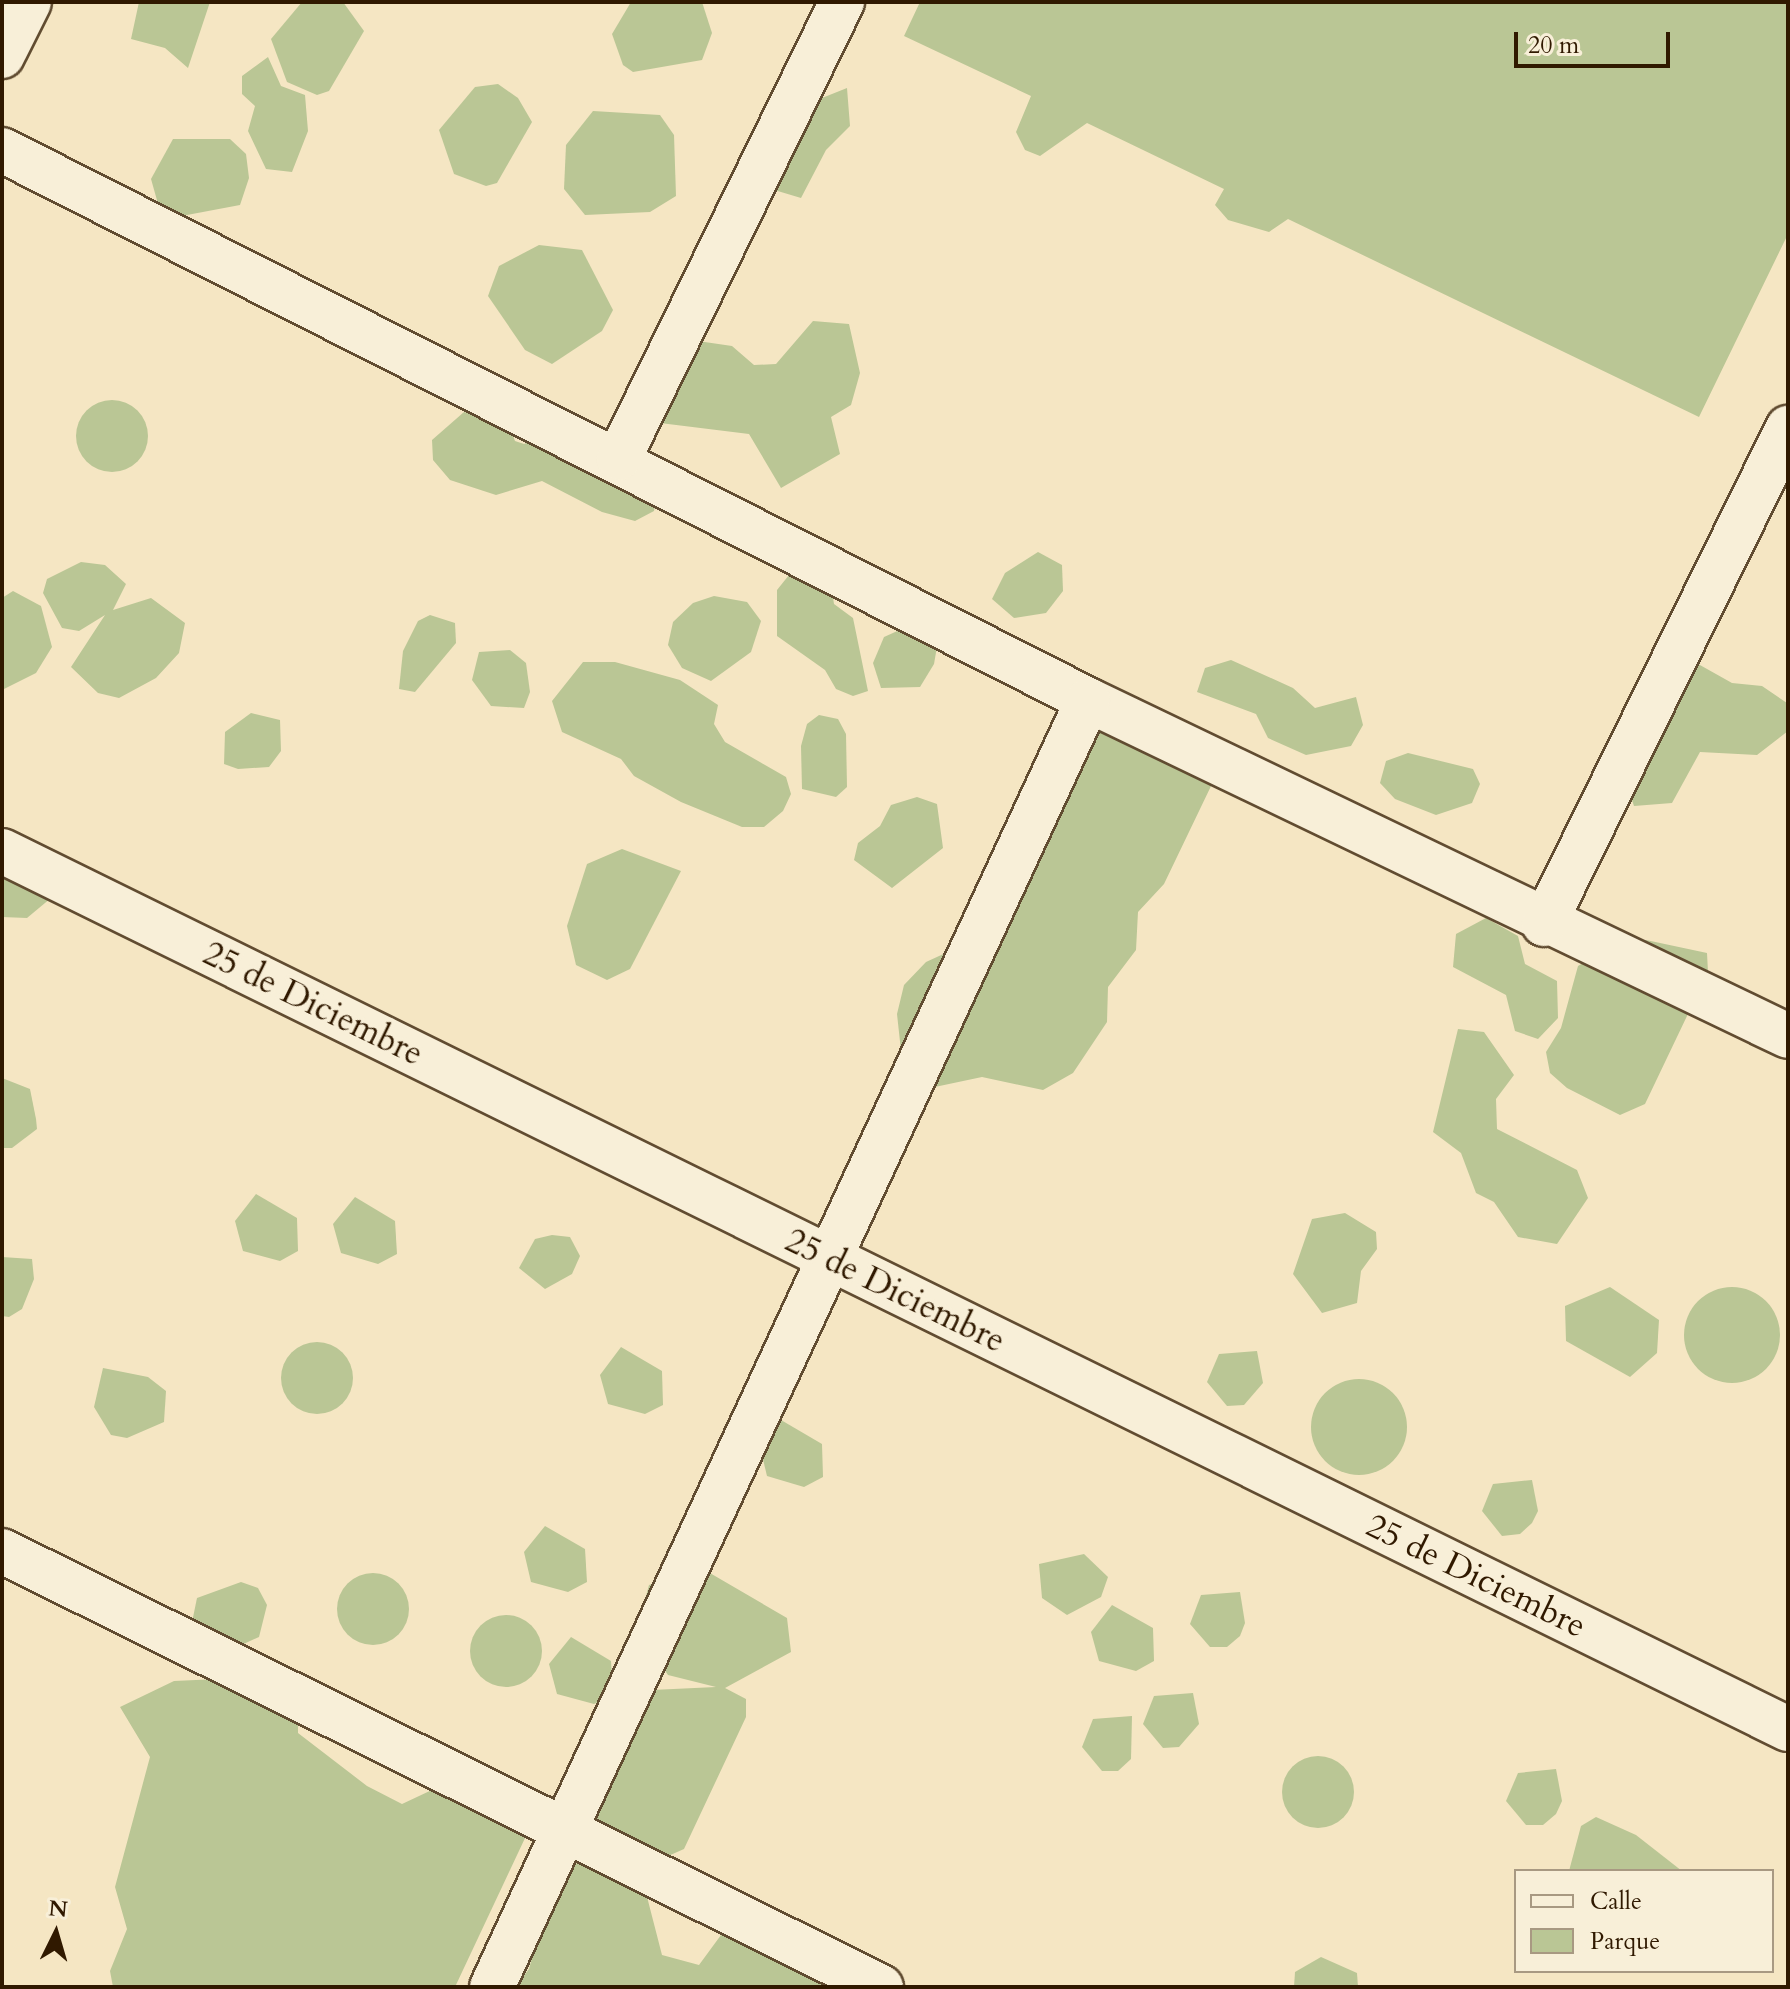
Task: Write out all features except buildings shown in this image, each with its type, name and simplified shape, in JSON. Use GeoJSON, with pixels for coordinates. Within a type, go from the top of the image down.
{"type":"FeatureCollection","features":[{"type":"Feature","properties":{"kind":"street"},"geometry":{"type":"LineString","coordinates":[[2,56],[29,2]]}},
{"type":"Feature","properties":{"kind":"street"},"geometry":{"type":"LineString","coordinates":[[619,458],[842,2]]}},
{"type":"Feature","properties":{"kind":"street"},"geometry":{"type":"LineString","coordinates":[[2,150],[619,458],[1088,700],[1544,924],[1788,1036]]}},
{"type":"Feature","properties":{"kind":"street"},"geometry":{"type":"LineString","coordinates":[[1544,924],[1788,428]]}},
{"type":"Feature","properties":{"kind":"street"},"geometry":{"type":"LineString","coordinates":[[492,1987],[562,1827],[1088,700]]}},
{"type":"Feature","properties":{"kind":"street","name":"25 de Diciembre"},"geometry":{"type":"LineString","coordinates":[[2,851],[1788,1729]]}},
{"type":"Feature","properties":{"kind":"street"},"geometry":{"type":"LineString","coordinates":[[2,1551],[881,1987]]}},
{"type":"Feature","properties":{"kind":"green space"},"geometry":{"type":"Polygon","coordinates":[[[139,2],[210,2],[188,68],[165,48],[131,39],[139,2]]]}},
{"type":"Feature","properties":{"kind":"green space"},"geometry":{"type":"Polygon","coordinates":[[[302,2],[343,2],[364,31],[329,91],[317,95],[287,82],[271,39],[302,2]]]}},
{"type":"Feature","properties":{"kind":"green space"},"geometry":{"type":"Polygon","coordinates":[[[631,2],[702,2],[712,33],[702,60],[633,72],[623,65],[612,34],[631,2]]]}},
{"type":"Feature","properties":{"kind":"green space"},"geometry":{"type":"Polygon","coordinates":[[[920,2],[1788,2],[1788,234],[1699,417],[1288,219],[1269,232],[1228,220],[1215,205],[1224,189],[1087,123],[1040,156],[1025,150],[1016,132],[1031,96],[904,36],[920,2]]]}},
{"type":"Feature","properties":{"kind":"green space"},"geometry":{"type":"Polygon","coordinates":[[[268,57],[281,86],[305,95],[308,131],[292,172],[266,169],[248,131],[255,106],[242,94],[242,76],[268,57]]]}},
{"type":"Feature","properties":{"kind":"green space"},"geometry":{"type":"Polygon","coordinates":[[[498,84],[518,98],[532,122],[497,183],[486,186],[454,174],[439,130],[475,87],[498,84]]]}},
{"type":"Feature","properties":{"kind":"green space"},"geometry":{"type":"Polygon","coordinates":[[[847,88],[850,126],[826,150],[801,198],[771,189],[812,102],[847,88]]]}},
{"type":"Feature","properties":{"kind":"green space"},"geometry":{"type":"Polygon","coordinates":[[[593,111],[660,115],[674,135],[676,196],[650,212],[585,215],[564,189],[566,145],[593,111]]]}},
{"type":"Feature","properties":{"kind":"green space"},"geometry":{"type":"Polygon","coordinates":[[[173,139],[230,139],[246,154],[249,178],[240,205],[171,218],[160,211],[151,179],[173,139]]]}},
{"type":"Feature","properties":{"kind":"green space"},"geometry":{"type":"Polygon","coordinates":[[[539,245],[582,250],[613,310],[602,331],[552,364],[525,350],[488,296],[499,266],[539,245]]]}},
{"type":"Feature","properties":{"kind":"green space"},"geometry":{"type":"Polygon","coordinates":[[[813,321],[849,324],[860,373],[851,405],[831,417],[840,454],[781,488],[749,434],[660,423],[691,340],[732,346],[754,365],[776,364],[813,321]]]}},
{"type":"Feature","properties":{"kind":"green space"},"geometry":{"type":"Polygon","coordinates":[[[112,400],[132,406],[142,416],[148,436],[142,456],[132,466],[112,472],[92,466],[82,456],[76,436],[82,416],[92,406],[112,400]]]}},
{"type":"Feature","properties":{"kind":"green space"},"geometry":{"type":"Polygon","coordinates":[[[464,412],[508,422],[515,441],[524,444],[547,434],[659,488],[654,511],[635,521],[602,512],[542,481],[496,495],[450,480],[433,460],[432,440],[464,412]]]}},
{"type":"Feature","properties":{"kind":"green space"},"geometry":{"type":"Polygon","coordinates":[[[1038,552],[1062,565],[1063,591],[1046,613],[1014,618],[992,599],[1005,573],[1038,552]]]}},
{"type":"Feature","properties":{"kind":"green space"},"geometry":{"type":"Polygon","coordinates":[[[81,562],[105,565],[126,584],[113,610],[151,598],[185,623],[179,653],[156,678],[119,698],[98,693],[71,667],[105,615],[79,631],[62,628],[43,593],[47,579],[81,562]]]}},
{"type":"Feature","properties":{"kind":"green space"},"geometry":{"type":"Polygon","coordinates":[[[793,570],[831,585],[834,604],[853,618],[868,691],[853,696],[836,689],[825,670],[777,636],[777,590],[793,570]]]}},
{"type":"Feature","properties":{"kind":"green space"},"geometry":{"type":"Polygon","coordinates":[[[13,591],[41,606],[52,647],[36,673],[2,690],[2,598],[13,591]]]}},
{"type":"Feature","properties":{"kind":"green space"},"geometry":{"type":"Polygon","coordinates":[[[714,596],[747,602],[761,621],[751,652],[711,681],[682,668],[668,645],[673,622],[693,603],[714,596]]]}},
{"type":"Feature","properties":{"kind":"green space"},"geometry":{"type":"Polygon","coordinates":[[[430,615],[455,623],[456,643],[415,692],[399,689],[403,651],[418,621],[430,615]]]}},
{"type":"Feature","properties":{"kind":"green space"},"geometry":{"type":"Polygon","coordinates":[[[913,624],[939,635],[934,664],[920,687],[881,688],[873,663],[884,637],[913,624]]]}},
{"type":"Feature","properties":{"kind":"green space"},"geometry":{"type":"Polygon","coordinates":[[[510,650],[526,663],[530,692],[524,708],[491,706],[472,680],[479,652],[510,650]]]}},
{"type":"Feature","properties":{"kind":"green space"},"geometry":{"type":"Polygon","coordinates":[[[1231,660],[1293,688],[1315,708],[1356,697],[1363,725],[1351,746],[1306,755],[1268,738],[1256,714],[1197,692],[1205,668],[1231,660]]]}},
{"type":"Feature","properties":{"kind":"green space"},"geometry":{"type":"Polygon","coordinates":[[[1691,660],[1732,683],[1762,686],[1787,703],[1788,731],[1757,755],[1700,752],[1672,803],[1634,806],[1610,734],[1638,701],[1691,660]]]}},
{"type":"Feature","properties":{"kind":"green space"},"geometry":{"type":"Polygon","coordinates":[[[583,662],[615,662],[680,680],[718,705],[714,724],[725,742],[786,777],[791,794],[783,811],[764,827],[742,827],[681,802],[634,776],[621,759],[562,732],[552,701],[583,662]]]}},
{"type":"Feature","properties":{"kind":"green space"},"geometry":{"type":"Polygon","coordinates":[[[1126,697],[1203,738],[1212,784],[1164,884],[1138,912],[1136,950],[1108,987],[1107,1022],[1073,1073],[1043,1090],[982,1077],[930,1088],[902,1060],[897,1014],[904,985],[926,962],[950,951],[1058,712],[1126,697]]]}},
{"type":"Feature","properties":{"kind":"green space"},"geometry":{"type":"Polygon","coordinates":[[[251,713],[280,720],[281,751],[269,767],[238,769],[224,764],[225,732],[251,713]]]}},
{"type":"Feature","properties":{"kind":"green space"},"geometry":{"type":"Polygon","coordinates":[[[819,715],[838,719],[846,734],[847,787],[836,797],[802,789],[801,746],[807,724],[819,715]]]}},
{"type":"Feature","properties":{"kind":"green space"},"geometry":{"type":"Polygon","coordinates":[[[1408,753],[1473,769],[1480,784],[1472,803],[1436,815],[1395,799],[1380,783],[1386,761],[1408,753]]]}},
{"type":"Feature","properties":{"kind":"green space"},"geometry":{"type":"Polygon","coordinates":[[[917,797],[937,804],[943,848],[892,888],[854,860],[858,843],[880,826],[891,805],[917,797]]]}},
{"type":"Feature","properties":{"kind":"green space"},"geometry":{"type":"Polygon","coordinates":[[[622,849],[681,871],[630,969],[607,980],[576,965],[567,926],[587,864],[622,849]]]}},
{"type":"Feature","properties":{"kind":"green space"},"geometry":{"type":"Polygon","coordinates":[[[2,853],[51,898],[27,918],[2,917],[2,853]]]}},
{"type":"Feature","properties":{"kind":"green space"},"geometry":{"type":"Polygon","coordinates":[[[1486,918],[1518,936],[1525,964],[1557,981],[1558,1018],[1538,1039],[1515,1031],[1506,995],[1453,967],[1456,934],[1486,918]]]}},
{"type":"Feature","properties":{"kind":"green space"},"geometry":{"type":"Polygon","coordinates":[[[1646,940],[1707,953],[1708,972],[1645,1104],[1620,1115],[1567,1088],[1550,1073],[1546,1052],[1561,1028],[1578,966],[1613,945],[1646,940]]]}},
{"type":"Feature","properties":{"kind":"green space"},"geometry":{"type":"Polygon","coordinates":[[[1458,1029],[1484,1032],[1514,1075],[1496,1099],[1497,1129],[1577,1170],[1588,1198],[1557,1244],[1518,1237],[1494,1202],[1476,1193],[1461,1153],[1433,1132],[1458,1029]]]}},
{"type":"Feature","properties":{"kind":"green space"},"geometry":{"type":"Polygon","coordinates":[[[2,1078],[30,1089],[36,1119],[37,1129],[12,1148],[2,1148],[2,1078]]]}},
{"type":"Feature","properties":{"kind":"green space"},"geometry":{"type":"Polygon","coordinates":[[[256,1194],[297,1218],[298,1251],[280,1261],[243,1251],[235,1221],[256,1194]]]}},
{"type":"Feature","properties":{"kind":"green space"},"geometry":{"type":"Polygon","coordinates":[[[355,1197],[395,1221],[397,1254],[378,1264],[341,1253],[333,1224],[355,1197]]]}},
{"type":"Feature","properties":{"kind":"green space"},"geometry":{"type":"Polygon","coordinates":[[[1345,1213],[1376,1232],[1377,1249],[1361,1271],[1357,1303],[1322,1313],[1293,1274],[1312,1219],[1345,1213]]]}},
{"type":"Feature","properties":{"kind":"green space"},"geometry":{"type":"Polygon","coordinates":[[[552,1235],[570,1237],[580,1256],[572,1274],[545,1289],[519,1268],[535,1239],[552,1235]]]}},
{"type":"Feature","properties":{"kind":"green space"},"geometry":{"type":"Polygon","coordinates":[[[2,1257],[32,1259],[34,1279],[22,1309],[9,1317],[2,1316],[2,1257]]]}},
{"type":"Feature","properties":{"kind":"green space"},"geometry":{"type":"Polygon","coordinates":[[[1610,1287],[1659,1320],[1657,1353],[1630,1377],[1566,1341],[1565,1306],[1610,1287]]]}},
{"type":"Feature","properties":{"kind":"green space"},"geometry":{"type":"Polygon","coordinates":[[[1732,1287],[1750,1291],[1766,1301],[1776,1317],[1780,1335],[1776,1353],[1766,1369],[1750,1379],[1732,1383],[1714,1379],[1698,1369],[1688,1353],[1684,1335],[1688,1317],[1698,1301],[1714,1291],[1732,1287]]]}},
{"type":"Feature","properties":{"kind":"green space"},"geometry":{"type":"Polygon","coordinates":[[[317,1342],[337,1348],[347,1358],[353,1378],[347,1398],[337,1408],[317,1414],[297,1408],[287,1398],[281,1378],[287,1358],[297,1348],[317,1342]]]}},
{"type":"Feature","properties":{"kind":"green space"},"geometry":{"type":"Polygon","coordinates":[[[621,1347],[662,1371],[663,1405],[645,1414],[608,1404],[600,1375],[621,1347]]]}},
{"type":"Feature","properties":{"kind":"green space"},"geometry":{"type":"Polygon","coordinates":[[[1257,1351],[1263,1383],[1244,1405],[1227,1406],[1207,1382],[1219,1354],[1257,1351]]]}},
{"type":"Feature","properties":{"kind":"green space"},"geometry":{"type":"Polygon","coordinates":[[[103,1368],[148,1377],[166,1391],[164,1422],[127,1438],[111,1435],[94,1407],[103,1368]]]}},
{"type":"Feature","properties":{"kind":"green space"},"geometry":{"type":"Polygon","coordinates":[[[1359,1379],[1377,1383],[1393,1393],[1403,1409],[1407,1427],[1403,1445],[1393,1461],[1377,1471],[1359,1475],[1341,1471],[1325,1461],[1315,1445],[1311,1427],[1315,1409],[1325,1393],[1341,1383],[1359,1379]]]}},
{"type":"Feature","properties":{"kind":"green space"},"geometry":{"type":"Polygon","coordinates":[[[781,1420],[822,1444],[823,1477],[804,1487],[767,1476],[760,1447],[781,1420]]]}},
{"type":"Feature","properties":{"kind":"green space"},"geometry":{"type":"Polygon","coordinates":[[[1532,1480],[1538,1511],[1532,1523],[1520,1534],[1502,1536],[1482,1511],[1493,1484],[1532,1480]]]}},
{"type":"Feature","properties":{"kind":"green space"},"geometry":{"type":"Polygon","coordinates":[[[545,1526],[585,1549],[587,1582],[568,1592],[531,1582],[524,1552],[545,1526]]]}},
{"type":"Feature","properties":{"kind":"green space"},"geometry":{"type":"Polygon","coordinates":[[[1084,1554],[1108,1577],[1101,1597],[1067,1615],[1042,1598],[1039,1564],[1084,1554]]]}},
{"type":"Feature","properties":{"kind":"green space"},"geometry":{"type":"Polygon","coordinates":[[[703,1569],[787,1618],[791,1652],[725,1688],[746,1699],[746,1717],[684,1849],[659,1860],[589,1819],[652,1690],[716,1687],[668,1675],[637,1629],[649,1585],[703,1569]]]}},
{"type":"Feature","properties":{"kind":"green space"},"geometry":{"type":"Polygon","coordinates":[[[373,1573],[393,1579],[403,1589],[409,1609],[403,1629],[393,1639],[373,1645],[353,1639],[343,1629],[337,1609],[343,1589],[353,1579],[373,1573]]]}},
{"type":"Feature","properties":{"kind":"green space"},"geometry":{"type":"Polygon","coordinates":[[[241,1582],[258,1588],[267,1605],[259,1637],[237,1647],[190,1632],[197,1598],[241,1582]]]}},
{"type":"Feature","properties":{"kind":"green space"},"geometry":{"type":"Polygon","coordinates":[[[1240,1592],[1245,1623],[1240,1636],[1227,1647],[1210,1647],[1190,1624],[1201,1595],[1240,1592]]]}},
{"type":"Feature","properties":{"kind":"green space"},"geometry":{"type":"Polygon","coordinates":[[[1112,1605],[1153,1628],[1154,1661],[1136,1671],[1099,1661],[1091,1632],[1112,1605]]]}},
{"type":"Feature","properties":{"kind":"green space"},"geometry":{"type":"Polygon","coordinates":[[[506,1615],[526,1621],[536,1631],[542,1651],[536,1671],[526,1681],[506,1687],[486,1681],[476,1671],[470,1651],[476,1631],[486,1621],[506,1615]]]}},
{"type":"Feature","properties":{"kind":"green space"},"geometry":{"type":"Polygon","coordinates":[[[571,1637],[611,1661],[613,1695],[594,1704],[557,1694],[549,1664],[571,1637]]]}},
{"type":"Feature","properties":{"kind":"green space"},"geometry":{"type":"Polygon","coordinates":[[[259,1677],[298,1696],[298,1733],[367,1786],[402,1804],[434,1789],[500,1807],[526,1836],[455,1987],[113,1987],[110,1971],[127,1929],[115,1887],[150,1757],[120,1707],[174,1681],[259,1677]]]}},
{"type":"Feature","properties":{"kind":"green space"},"geometry":{"type":"Polygon","coordinates":[[[1193,1693],[1199,1724],[1179,1747],[1163,1748],[1143,1724],[1154,1696],[1193,1693]]]}},
{"type":"Feature","properties":{"kind":"green space"},"geometry":{"type":"Polygon","coordinates":[[[1132,1716],[1131,1759],[1118,1771],[1102,1771],[1082,1747],[1093,1719],[1132,1716]]]}},
{"type":"Feature","properties":{"kind":"green space"},"geometry":{"type":"Polygon","coordinates":[[[1318,1756],[1338,1762],[1348,1772],[1354,1792],[1348,1812],[1338,1822],[1318,1828],[1298,1822],[1288,1812],[1282,1792],[1288,1772],[1298,1762],[1318,1756]]]}},
{"type":"Feature","properties":{"kind":"green space"},"geometry":{"type":"Polygon","coordinates":[[[1556,1769],[1562,1801],[1556,1814],[1543,1825],[1526,1825],[1506,1801],[1518,1773],[1556,1769]]]}},
{"type":"Feature","properties":{"kind":"green space"},"geometry":{"type":"Polygon","coordinates":[[[1596,1817],[1636,1835],[1679,1869],[1570,1869],[1581,1826],[1596,1817]]]}},
{"type":"Feature","properties":{"kind":"green space"},"geometry":{"type":"Polygon","coordinates":[[[579,1862],[618,1870],[645,1889],[662,1955],[699,1965],[721,1935],[762,1941],[848,1987],[515,1987],[529,1969],[553,1879],[579,1862]]]}},
{"type":"Feature","properties":{"kind":"green space"},"geometry":{"type":"Polygon","coordinates":[[[1321,1957],[1357,1973],[1358,1987],[1294,1987],[1295,1972],[1321,1957]]]}}]}
